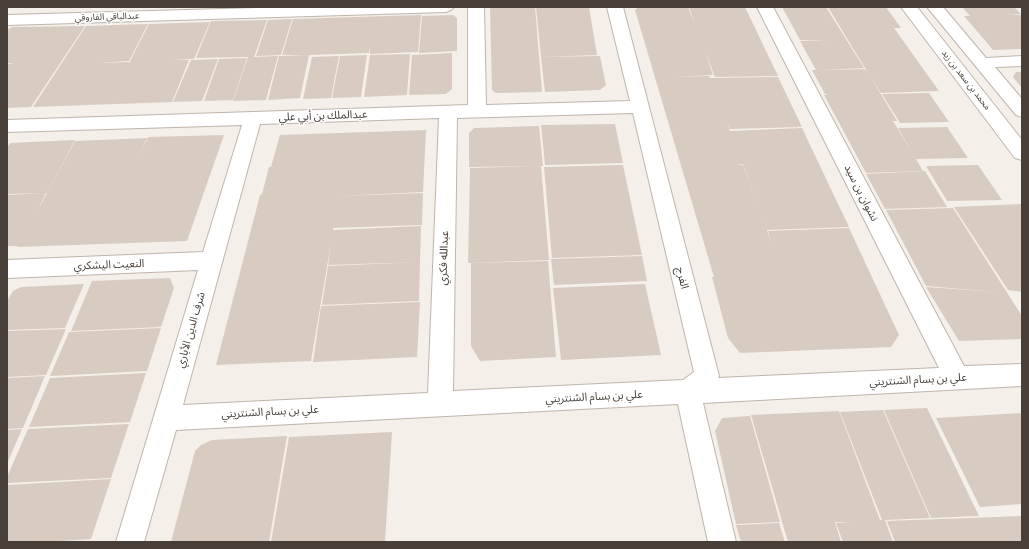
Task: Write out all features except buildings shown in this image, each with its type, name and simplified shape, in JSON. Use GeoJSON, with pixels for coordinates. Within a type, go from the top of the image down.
{"type":"FeatureCollection","features":[{"type":"Feature","properties":{"kind":"street"},"geometry":{"type":"LineString","coordinates":[[7,19],[16,7]]}},
{"type":"Feature","properties":{"kind":"street","name":"عبدالباقي الفاروقي"},"geometry":{"type":"LineString","coordinates":[[7,19],[446,7]]}},
{"type":"Feature","properties":{"kind":"street"},"geometry":{"type":"LineString","coordinates":[[476,7],[477,111]]}},
{"type":"Feature","properties":{"kind":"street","name":"الفرج"},"geometry":{"type":"LineString","coordinates":[[615,7],[706,376],[688,392]]}},
{"type":"Feature","properties":{"kind":"street","name":"نشوان بن سيد"},"geometry":{"type":"LineString","coordinates":[[766,7],[957,378]]}},
{"type":"Feature","properties":{"kind":"street","name":"محمد بن سعد بن زيد"},"geometry":{"type":"LineString","coordinates":[[909,7],[1022,153]]}},
{"type":"Feature","properties":{"kind":"street","name":"محمد بن سعد بن زيد"},"geometry":{"type":"LineString","coordinates":[[935,7],[1022,111]]}},
{"type":"Feature","properties":{"kind":"street"},"geometry":{"type":"LineString","coordinates":[[981,63],[1022,62]]}},
{"type":"Feature","properties":{"kind":"street","name":"عبدالملك بن أبي علي"},"geometry":{"type":"LineString","coordinates":[[7,126],[639,107]]}},
{"type":"Feature","properties":{"kind":"street","name":"عبدالله فكري"},"geometry":{"type":"LineString","coordinates":[[440,404],[448,112]]}},
{"type":"Feature","properties":{"kind":"street","name":"شرف الدين الأباري"},"geometry":{"type":"LineString","coordinates":[[130,542],[253,118]]}},
{"type":"Feature","properties":{"kind":"street","name":"النعيت اليشكري"},"geometry":{"type":"LineString","coordinates":[[7,269],[211,261]]}},
{"type":"Feature","properties":{"kind":"street","name":"علي بن بسام الشنتريني"},"geometry":{"type":"LineString","coordinates":[[166,418],[1022,375]]}},
{"type":"Feature","properties":{"kind":"street"},"geometry":{"type":"LineString","coordinates":[[688,392],[722,542]]}}]}
